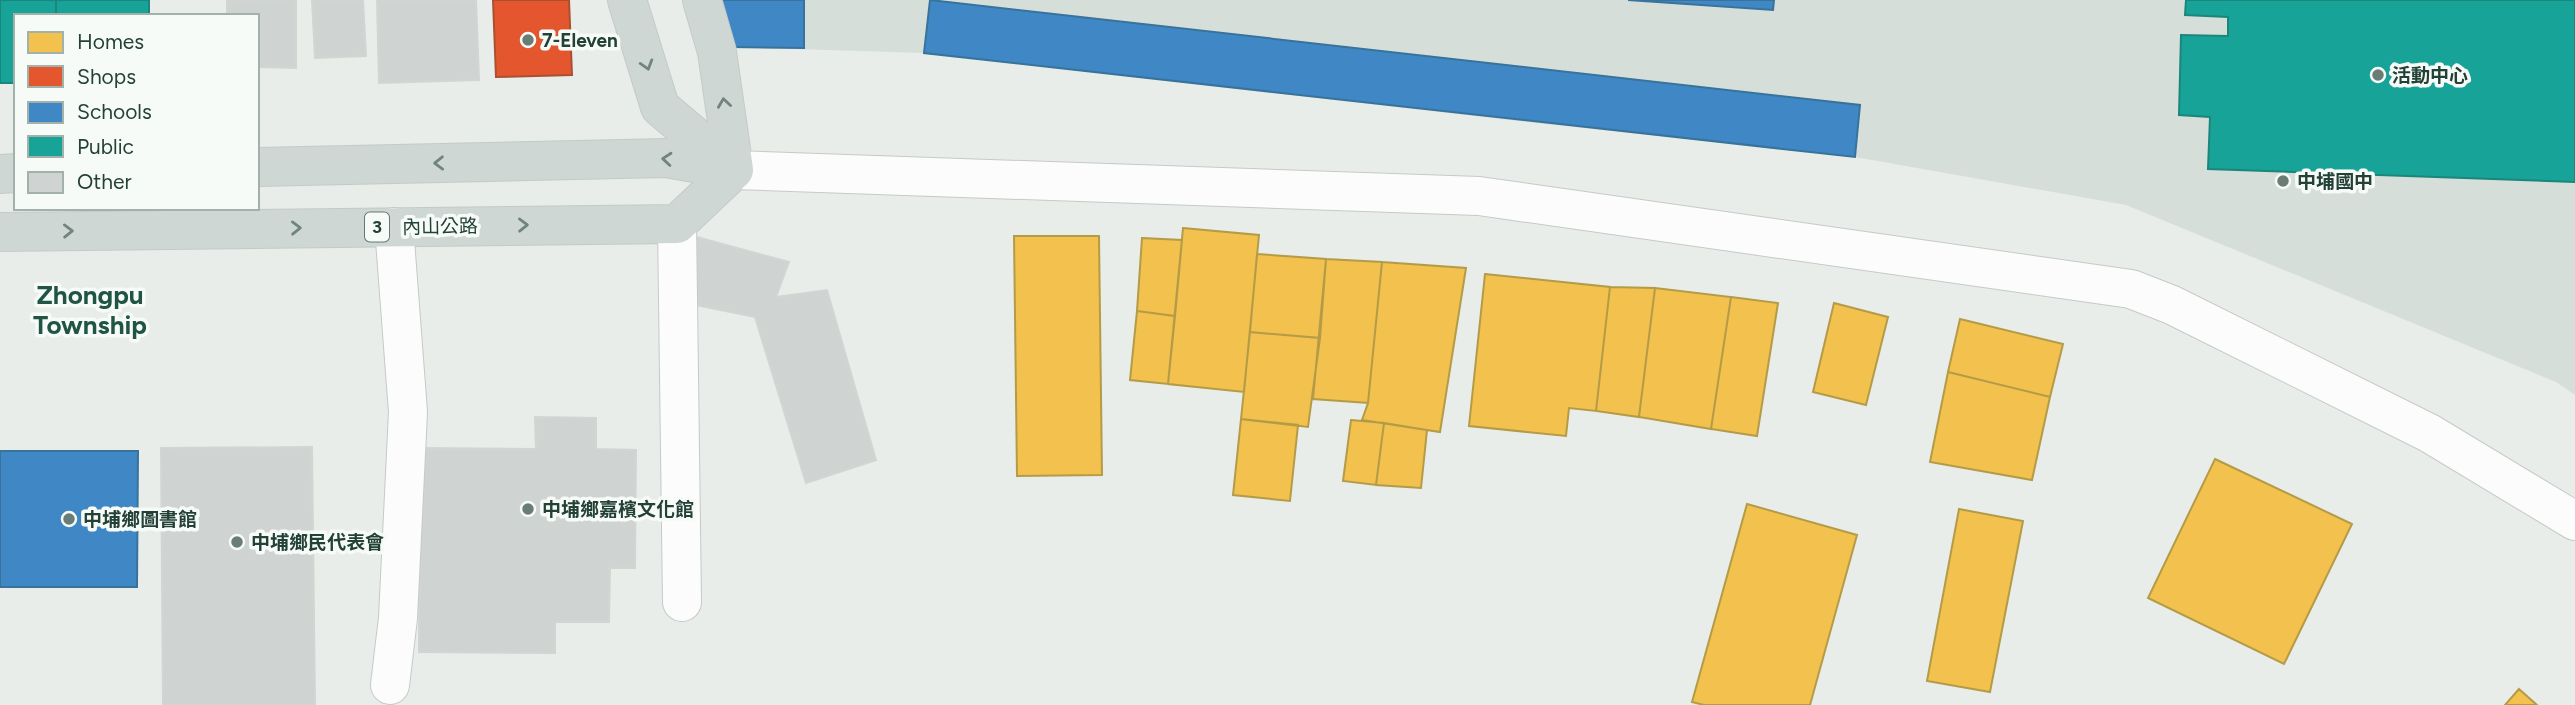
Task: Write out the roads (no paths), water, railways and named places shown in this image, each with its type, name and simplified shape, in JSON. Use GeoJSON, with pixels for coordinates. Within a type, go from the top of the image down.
{"type":"FeatureCollection","features":[{"type":"Feature","properties":{"kind":"main road"},"geometry":{"type":"LineString","coordinates":[[627,0],[660,107],[734,170]]}},
{"type":"Feature","properties":{"kind":"main road"},"geometry":{"type":"LineString","coordinates":[[702,0],[717,52],[734,170]]}},
{"type":"Feature","properties":{"kind":"main road"},"geometry":{"type":"LineString","coordinates":[[259,167],[666,158],[734,170]]}},
{"type":"Feature","properties":{"kind":"main road"},"geometry":{"type":"LineString","coordinates":[[677,224],[734,170]]}},
{"type":"Feature","properties":{"kind":"main road","name":"內山公路"},"geometry":{"type":"LineString","coordinates":[[0,232],[677,224]]}},
{"type":"Feature","properties":{"kind":"street"},"geometry":{"type":"LineString","coordinates":[[734,170],[1479,196],[2131,289],[2172,305],[2430,433],[2575,521]]}},
{"type":"Feature","properties":{"kind":"street"},"geometry":{"type":"LineString","coordinates":[[677,224],[682,602]]}},
{"type":"Feature","properties":{"kind":"street"},"geometry":{"type":"LineString","coordinates":[[390,685],[398,618],[408,412],[394,226]]}},
{"type":"Feature","properties":{"kind":"place","name":"7-Eleven"},"geometry":{"type":"Point","coordinates":[528,40]}},
{"type":"Feature","properties":{"kind":"place","name":"活動中心"},"geometry":{"type":"Point","coordinates":[2378,75]}},
{"type":"Feature","properties":{"kind":"place","name":"中埔國中"},"geometry":{"type":"Point","coordinates":[2283,181]}},
{"type":"Feature","properties":{"kind":"place","name":"中埔鄉嘉檳文化館"},"geometry":{"type":"Point","coordinates":[528,509]}},
{"type":"Feature","properties":{"kind":"place","name":"中埔鄉圖書館"},"geometry":{"type":"Point","coordinates":[69,519]}},
{"type":"Feature","properties":{"kind":"place","name":"中埔鄉民代表會"},"geometry":{"type":"Point","coordinates":[237,542]}},
{"type":"Feature","properties":{"kind":"district","name":"Zhongpu Township"},"geometry":{"type":"Point","coordinates":[90,310]}}]}
